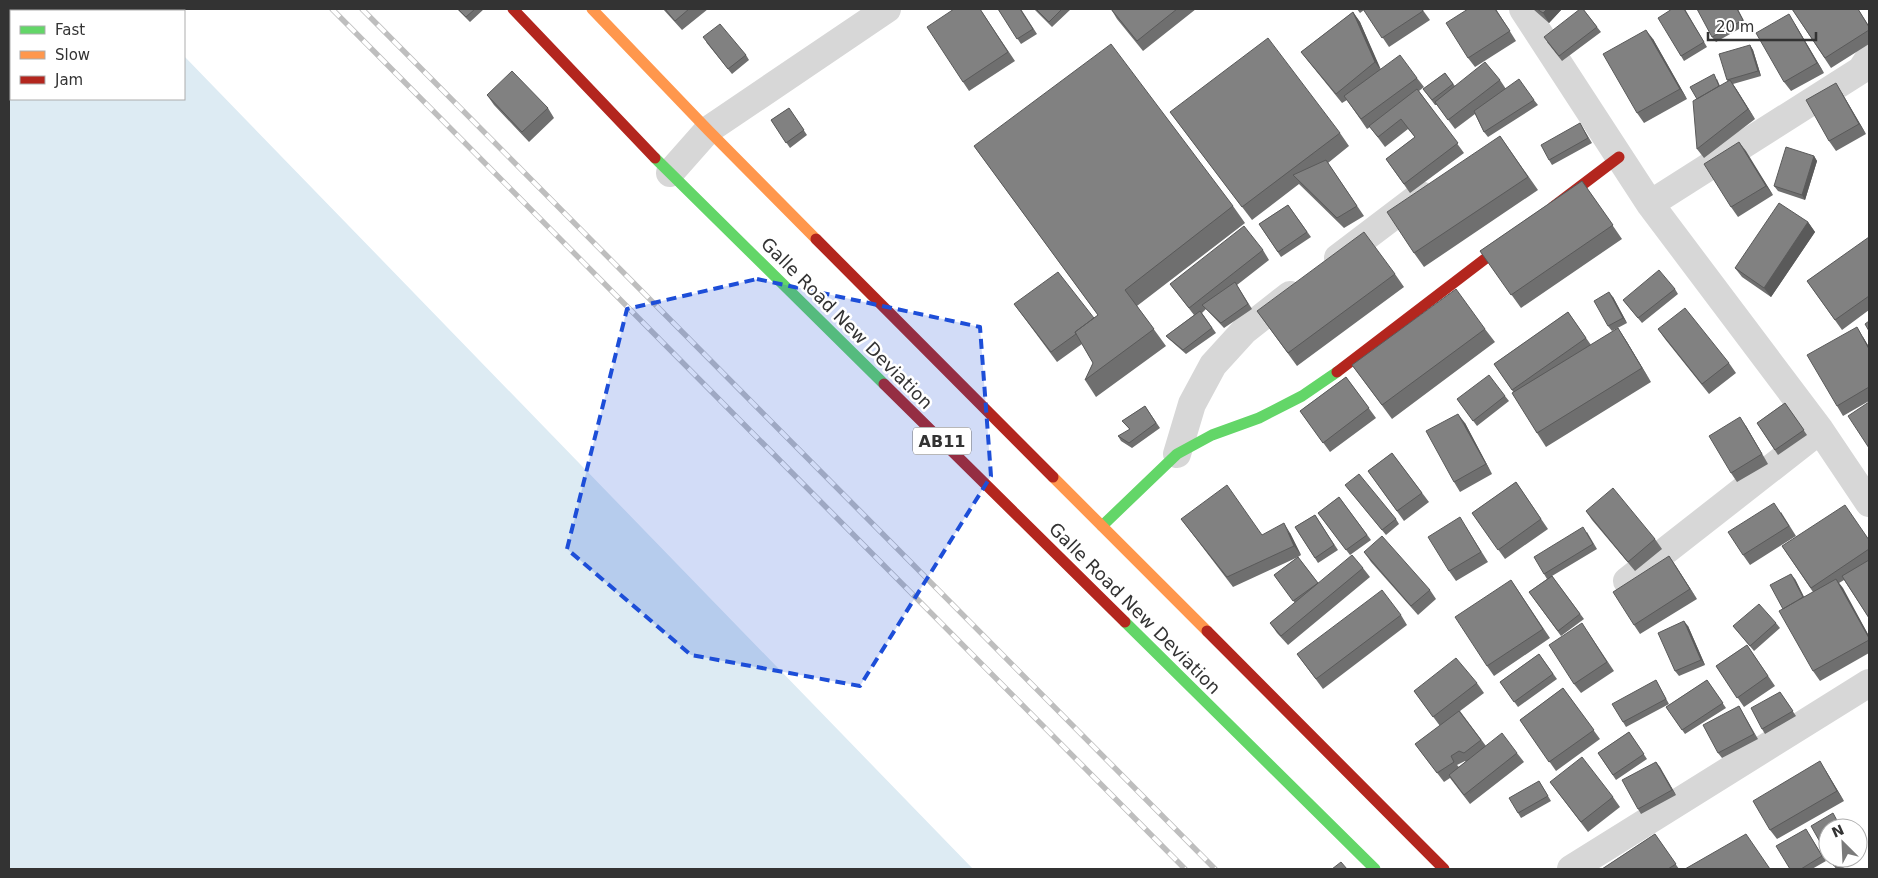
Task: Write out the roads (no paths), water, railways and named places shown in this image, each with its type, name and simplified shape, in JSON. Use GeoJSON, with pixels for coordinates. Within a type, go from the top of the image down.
{"type":"FeatureCollection","features":[{"type":"Feature","properties":{"kind":"main road","name":"Galle Road New Deviation"},"geometry":{"type":"LineString","coordinates":[[513,9],[670,173],[1375,869]]}},
{"type":"Feature","properties":{"kind":"main road","name":"Galle Road New Deviation"},"geometry":{"type":"LineString","coordinates":[[592,9],[708,130],[1444,869]]}},
{"type":"Feature","properties":{"kind":"main road"},"geometry":{"type":"LineString","coordinates":[[1541,216],[1619,157]]}},
{"type":"Feature","properties":{"kind":"main road"},"geometry":{"type":"LineString","coordinates":[[1102,526],[1177,454],[1212,435],[1259,418],[1302,396],[1354,360],[1525,228]]}},
{"type":"Feature","properties":{"kind":"street"},"geometry":{"type":"LineString","coordinates":[[670,173],[708,130],[888,9]]}},
{"type":"Feature","properties":{"kind":"street"},"geometry":{"type":"LineString","coordinates":[[1523,9],[1650,204],[1820,430],[1869,503]]}},
{"type":"Feature","properties":{"kind":"street"},"geometry":{"type":"LineString","coordinates":[[1650,204],[1861,70],[1869,58]]}},
{"type":"Feature","properties":{"kind":"street"},"geometry":{"type":"LineString","coordinates":[[1177,454],[1192,404],[1213,365],[1244,331],[1438,182]]}},
{"type":"Feature","properties":{"kind":"street"},"geometry":{"type":"LineString","coordinates":[[1627,582],[1820,430]]}},
{"type":"Feature","properties":{"kind":"street"},"geometry":{"type":"LineString","coordinates":[[1571,869],[1869,683]]}},
{"type":"Feature","properties":{"kind":"railway"},"geometry":{"type":"LineString","coordinates":[[332,9],[1185,869]]}},
{"type":"Feature","properties":{"kind":"railway"},"geometry":{"type":"LineString","coordinates":[[362,9],[1215,869]]}}]}
